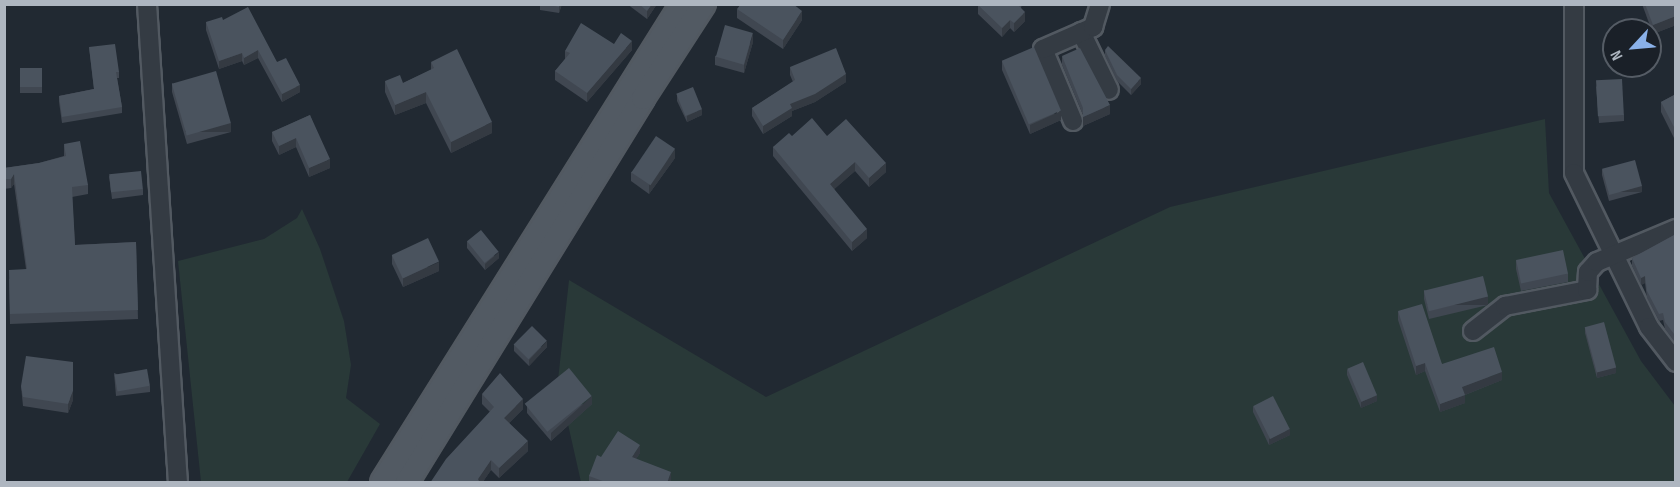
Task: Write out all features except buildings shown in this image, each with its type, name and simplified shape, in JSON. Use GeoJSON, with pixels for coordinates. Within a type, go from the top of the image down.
{"type":"FeatureCollection","features":[{"type":"Feature","properties":{"kind":"main road"},"geometry":{"type":"LineString","coordinates":[[382,483],[682,4]]}},
{"type":"Feature","properties":{"kind":"main road"},"geometry":{"type":"LineString","coordinates":[[407,483],[643,98],[704,4]]}},
{"type":"Feature","properties":{"kind":"street"},"geometry":{"type":"LineString","coordinates":[[147,4],[178,483]]}},
{"type":"Feature","properties":{"kind":"street"},"geometry":{"type":"LineString","coordinates":[[1073,121],[1043,49],[1094,27],[1100,4]]}},
{"type":"Feature","properties":{"kind":"street"},"geometry":{"type":"LineString","coordinates":[[1574,4],[1574,173],[1649,327],[1676,362]]}},
{"type":"Feature","properties":{"kind":"street"},"geometry":{"type":"LineString","coordinates":[[1081,32],[1109,90]]}},
{"type":"Feature","properties":{"kind":"street"},"geometry":{"type":"LineString","coordinates":[[1473,331],[1505,306],[1587,290],[1588,272],[1598,262],[1676,229]]}},
{"type":"Feature","properties":{"kind":"shaded area"},"geometry":{"type":"Polygon","coordinates":[[[1545,119],[1549,193],[1641,361],[1675,406],[1675,482],[581,482],[558,380],[569,280],[766,397],[1170,207],[1545,119]]]}},
{"type":"Feature","properties":{"kind":"shaded area"},"geometry":{"type":"Polygon","coordinates":[[[302,209],[320,249],[344,321],[351,365],[346,398],[380,424],[347,482],[201,482],[178,261],[264,239],[297,218],[302,209]]]}}]}
